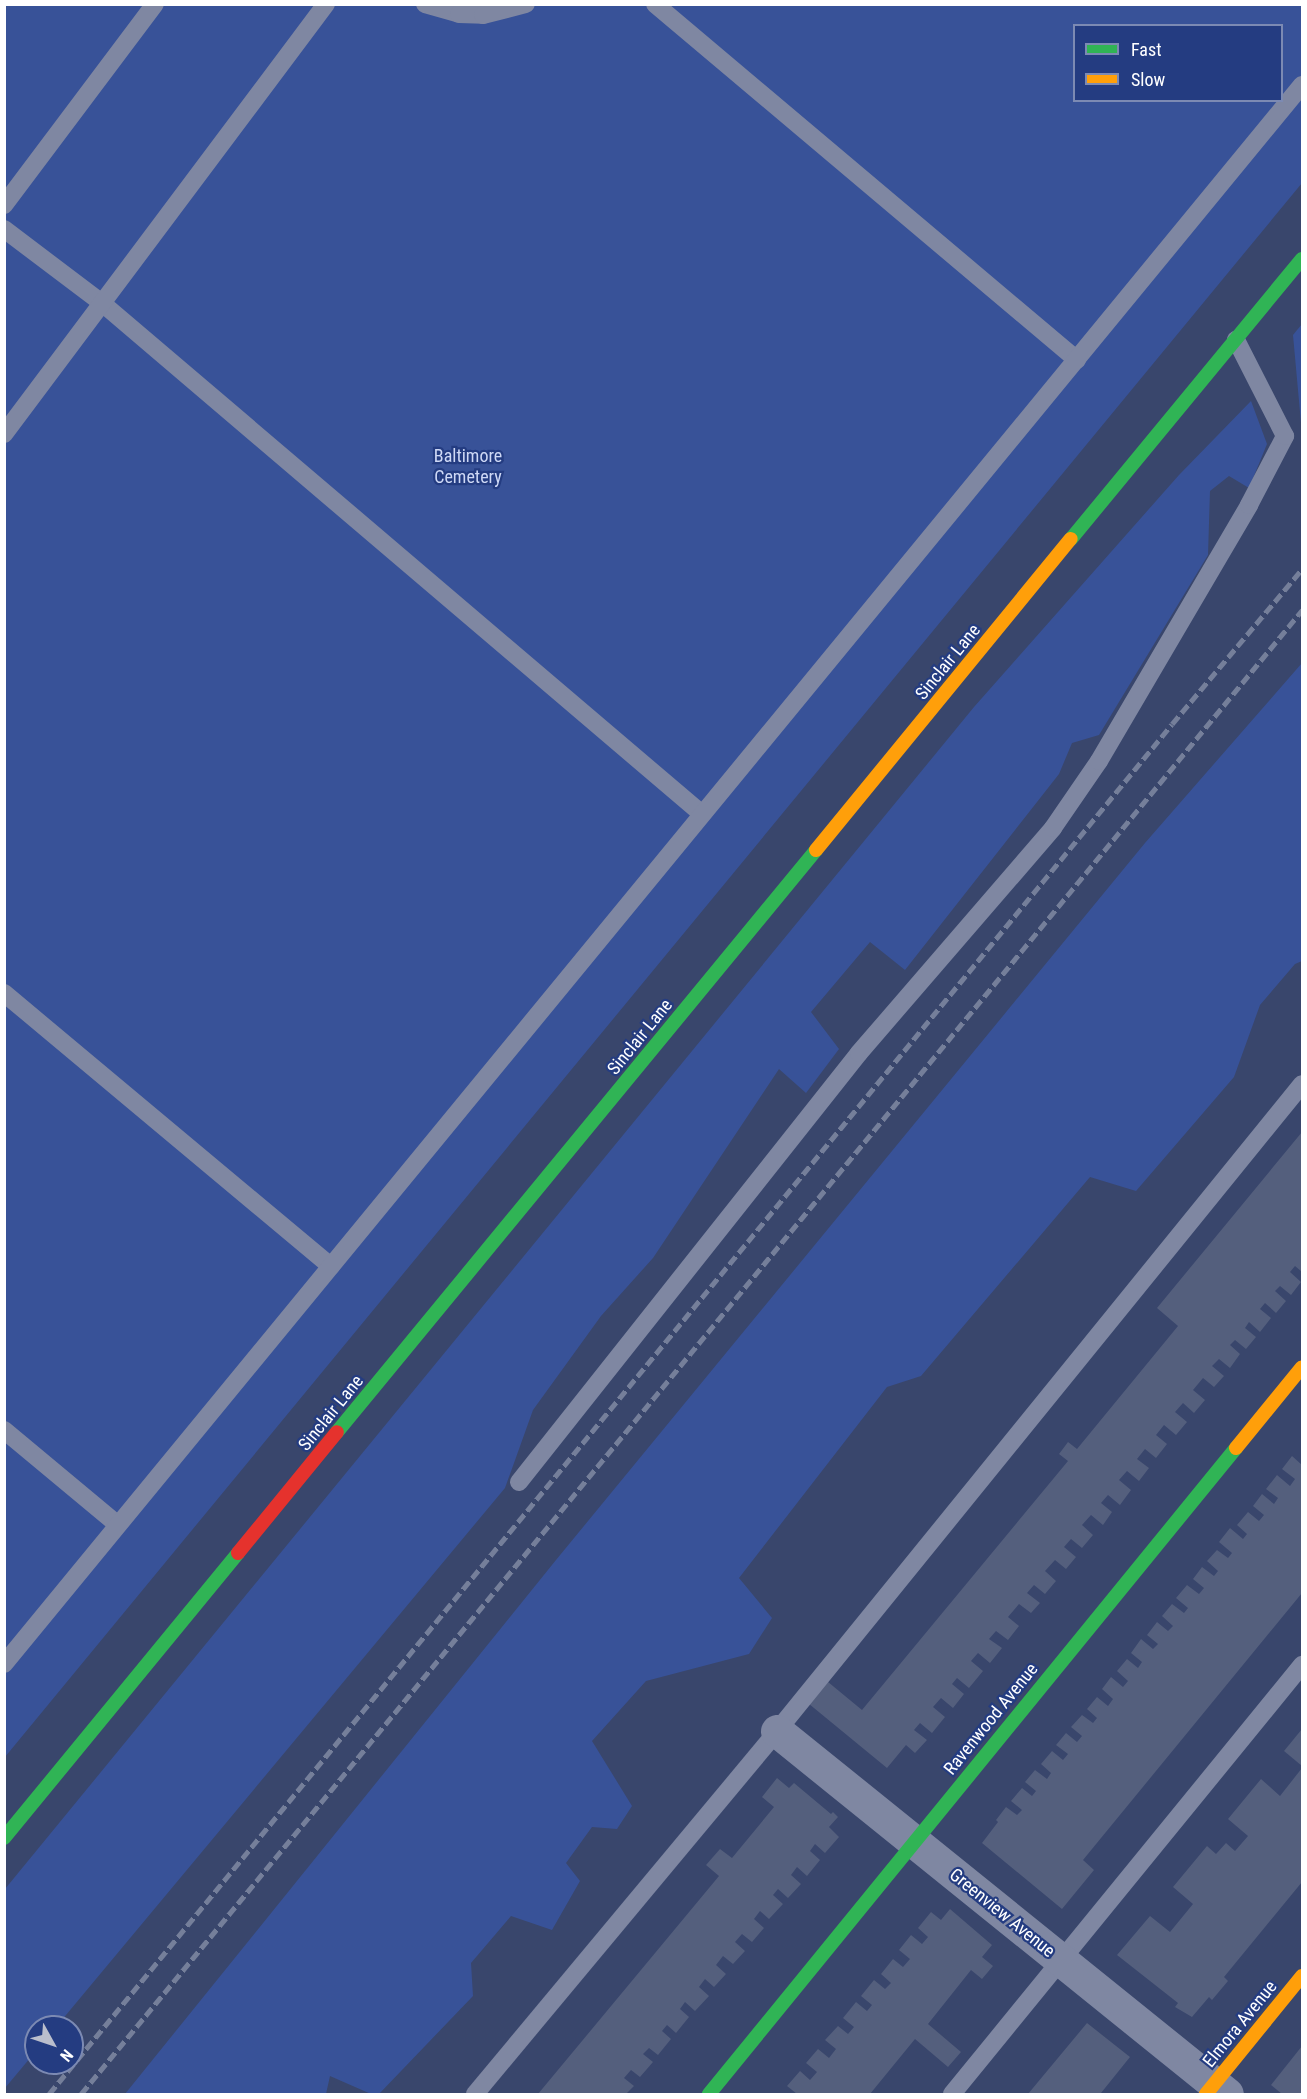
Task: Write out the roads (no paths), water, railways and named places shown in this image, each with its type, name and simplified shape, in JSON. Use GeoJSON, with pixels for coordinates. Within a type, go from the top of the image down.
{"type":"FeatureCollection","features":[{"type":"Feature","properties":{"kind":"main road","name":"Sinclair Lane"},"geometry":{"type":"LineString","coordinates":[[4,1838],[1302,259]]}},
{"type":"Feature","properties":{"kind":"main road","name":"Ravenwood Avenue"},"geometry":{"type":"LineString","coordinates":[[708,2094],[1302,1367]]}},
{"type":"Feature","properties":{"kind":"main road","name":"Elmora Avenue"},"geometry":{"type":"LineString","coordinates":[[1216,2091],[1302,1976]]}},
{"type":"Feature","properties":{"kind":"street","name":"Greenview Avenue"},"geometry":{"type":"LineString","coordinates":[[777,1731],[1059,1959],[1216,2091]]}},
{"type":"Feature","properties":{"kind":"lane"},"geometry":{"type":"LineString","coordinates":[[4,206],[155,4]]}},
{"type":"Feature","properties":{"kind":"lane"},"geometry":{"type":"LineString","coordinates":[[4,434],[326,4]]}},
{"type":"Feature","properties":{"kind":"lane"},"geometry":{"type":"LineString","coordinates":[[424,4],[459,14],[483,15],[526,4]]}},
{"type":"Feature","properties":{"kind":"lane"},"geometry":{"type":"LineString","coordinates":[[655,4],[1077,360]]}},
{"type":"Feature","properties":{"kind":"lane"},"geometry":{"type":"LineString","coordinates":[[4,1664],[1302,85]]}},
{"type":"Feature","properties":{"kind":"lane"},"geometry":{"type":"LineString","coordinates":[[4,229],[102,303],[702,814]]}},
{"type":"Feature","properties":{"kind":"lane"},"geometry":{"type":"LineString","coordinates":[[519,1482],[859,1053],[1053,828],[1099,760],[1249,505],[1285,436],[1236,340]]}},
{"type":"Feature","properties":{"kind":"lane"},"geometry":{"type":"LineString","coordinates":[[4,993],[331,1266]]}},
{"type":"Feature","properties":{"kind":"lane"},"geometry":{"type":"LineString","coordinates":[[475,2094],[777,1731],[1302,1084]]}},
{"type":"Feature","properties":{"kind":"lane"},"geometry":{"type":"LineString","coordinates":[[4,1430],[118,1525]]}},
{"type":"Feature","properties":{"kind":"lane"},"geometry":{"type":"LineString","coordinates":[[951,2094],[1059,1959],[1302,1665]]}},
{"type":"Feature","properties":{"kind":"railway"},"geometry":{"type":"LineString","coordinates":[[49,2094],[1172,724],[1302,569]]}},
{"type":"Feature","properties":{"kind":"railway"},"geometry":{"type":"LineString","coordinates":[[81,2094],[1302,610]]}},
{"type":"Feature","properties":{"kind":"park label","name":"Baltimore Cemetery"},"geometry":{"type":"Point","coordinates":[468,467]}}]}
